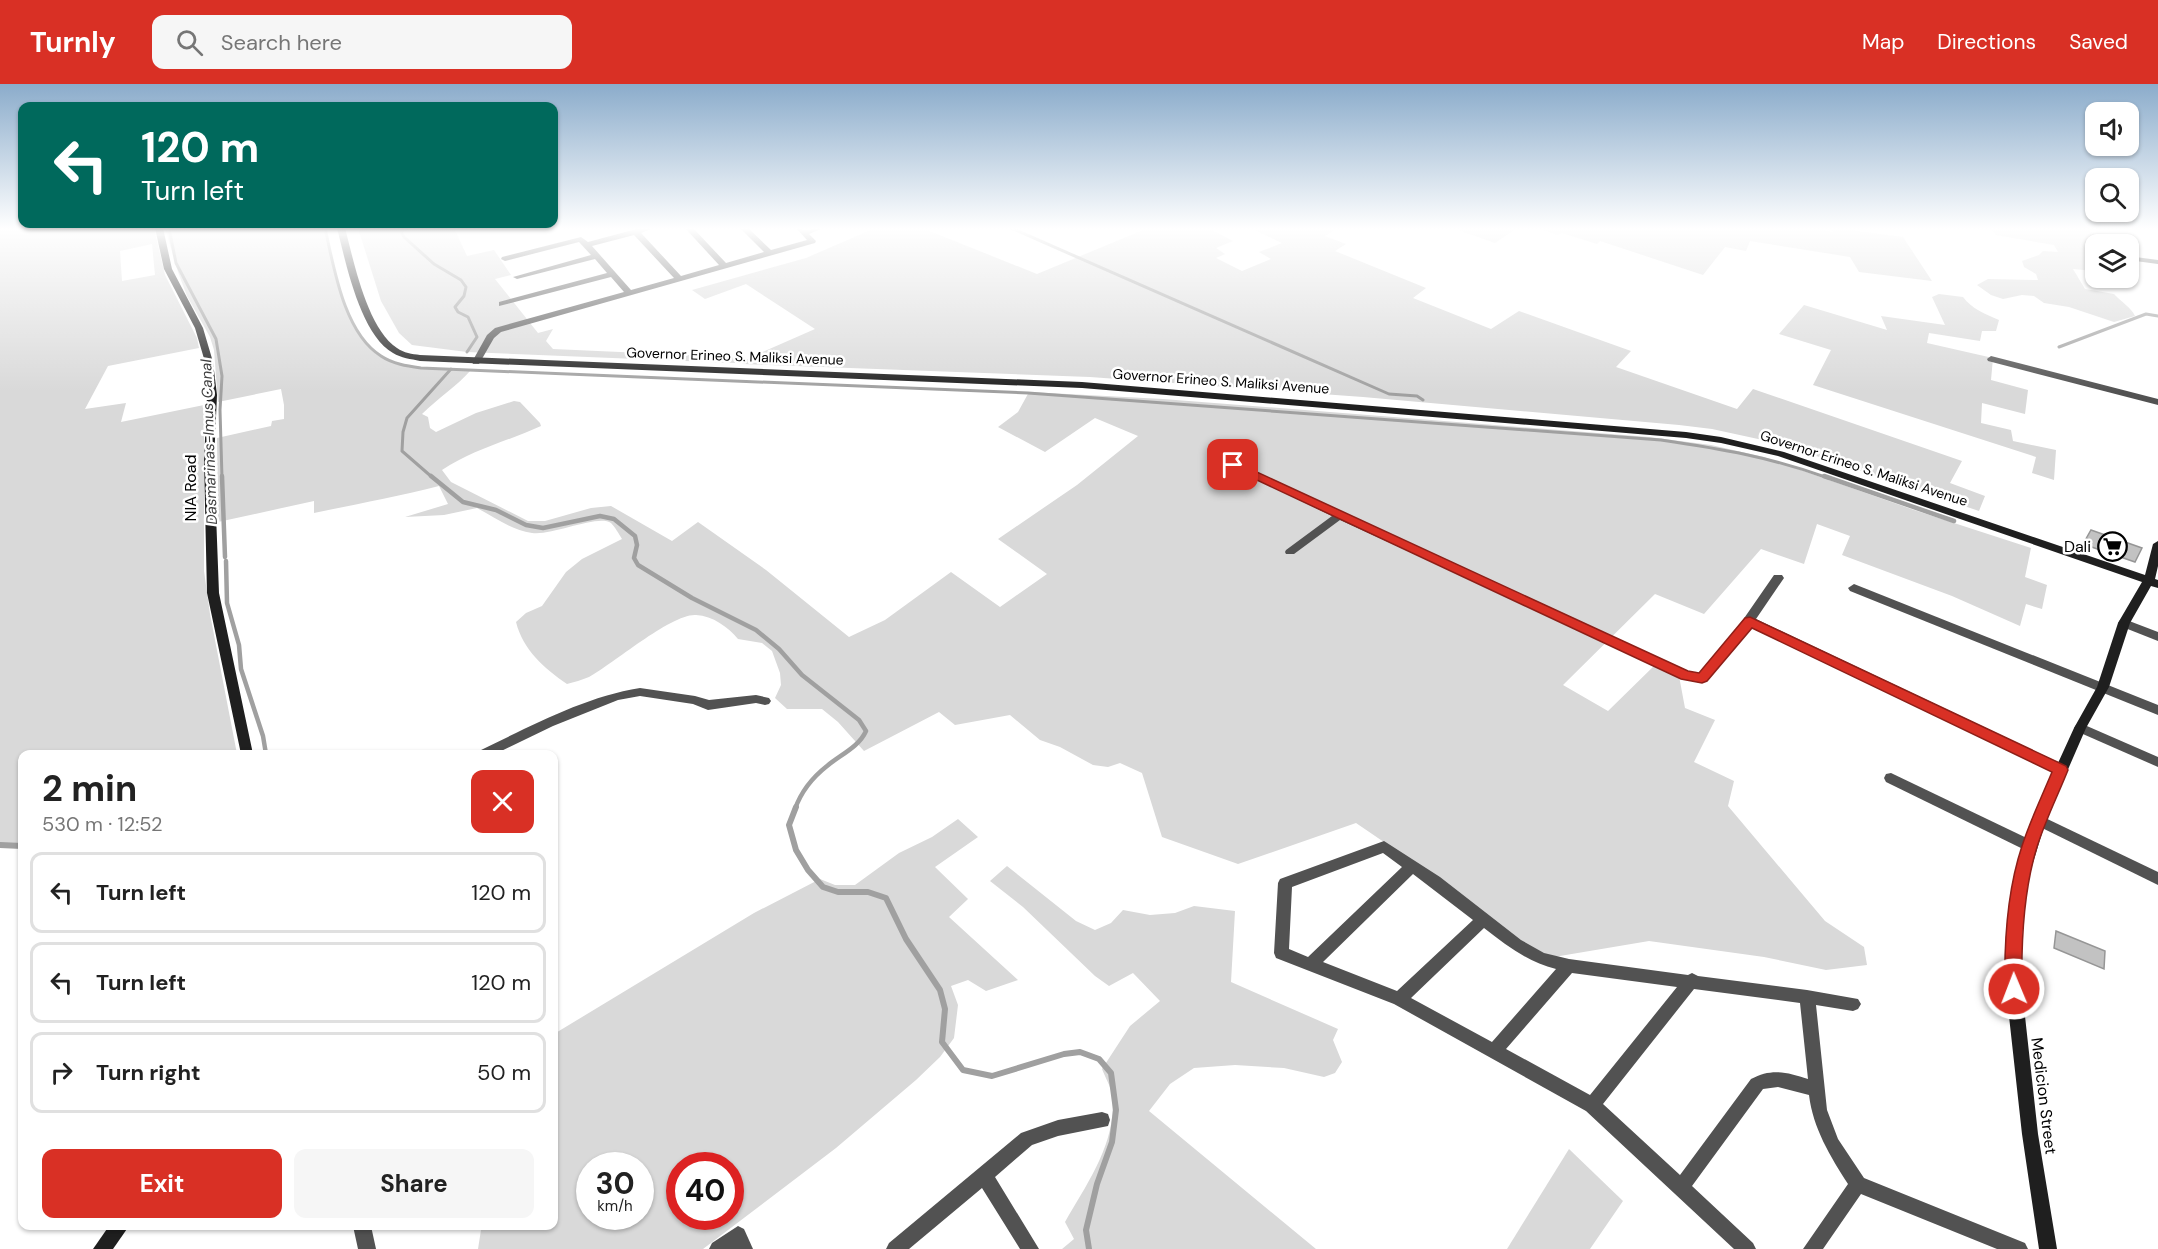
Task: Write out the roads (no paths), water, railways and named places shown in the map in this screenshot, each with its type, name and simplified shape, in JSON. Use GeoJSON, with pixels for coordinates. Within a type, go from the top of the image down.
{"type":"FeatureCollection","features":[{"type":"Feature","properties":{"kind":"main road","name":"NIA Road"},"geometry":{"type":"LineString","coordinates":[[175,282],[199,328],[209,362],[212,395],[209,461],[213,593],[246,750]]}},
{"type":"Feature","properties":{"kind":"main road","name":"Governor Erineo S. Maliksi Avenue"},"geometry":{"type":"LineString","coordinates":[[356,282],[375,328],[386,344],[404,355],[420,358],[1082,385],[1686,435],[1781,454],[2153,582]]}},
{"type":"Feature","properties":{"kind":"main road","name":"Medicion Street"},"geometry":{"type":"LineString","coordinates":[[2048,1249],[2028,1122],[2014,989],[2013,948],[2016,913],[2030,846],[2039,820],[2080,728],[2103,687],[2124,623],[2153,582],[2158,544]]}},
{"type":"Feature","properties":{"kind":"main road"},"geometry":{"type":"LineString","coordinates":[[102,1249],[117,1230]]}},
{"type":"Feature","properties":{"kind":"street"},"geometry":{"type":"LineString","coordinates":[[502,304],[582,282]]}},
{"type":"Feature","properties":{"kind":"street"},"geometry":{"type":"LineString","coordinates":[[620,282],[629,292]]}},
{"type":"Feature","properties":{"kind":"street"},"geometry":{"type":"LineString","coordinates":[[476,362],[493,333],[664,282]]}},
{"type":"Feature","properties":{"kind":"street"},"geometry":{"type":"LineString","coordinates":[[1991,360],[2158,402]]}},
{"type":"Feature","properties":{"kind":"street"},"geometry":{"type":"LineString","coordinates":[[1216,456],[1694,678],[1702,678],[1713,668],[1750,621],[1778,579]]}},
{"type":"Feature","properties":{"kind":"street"},"geometry":{"type":"LineString","coordinates":[[1290,552],[1340,515]]}},
{"type":"Feature","properties":{"kind":"street"},"geometry":{"type":"LineString","coordinates":[[1854,588],[2158,710]]}},
{"type":"Feature","properties":{"kind":"street"},"geometry":{"type":"LineString","coordinates":[[1750,621],[2061,770]]}},
{"type":"Feature","properties":{"kind":"street"},"geometry":{"type":"LineString","coordinates":[[2124,623],[2158,637]]}},
{"type":"Feature","properties":{"kind":"street"},"geometry":{"type":"LineString","coordinates":[[492,750],[549,723],[616,696],[632,693],[658,694],[708,705],[756,699],[765,701]]}},
{"type":"Feature","properties":{"kind":"street"},"geometry":{"type":"LineString","coordinates":[[2080,728],[2158,762]]}},
{"type":"Feature","properties":{"kind":"street"},"geometry":{"type":"LineString","coordinates":[[1891,778],[2030,846]]}},
{"type":"Feature","properties":{"kind":"street"},"geometry":{"type":"LineString","coordinates":[[2039,820],[2158,879]]}},
{"type":"Feature","properties":{"kind":"street"},"geometry":{"type":"LineString","coordinates":[[1747,1249],[1592,1105],[1399,999],[1281,953],[1284,883],[1384,847],[1435,881],[1516,945],[1541,959],[1569,966],[1692,980],[1853,1004]]}},
{"type":"Feature","properties":{"kind":"street"},"geometry":{"type":"LineString","coordinates":[[1311,964],[1412,866]]}},
{"type":"Feature","properties":{"kind":"street"},"geometry":{"type":"LineString","coordinates":[[1399,999],[1483,920]]}},
{"type":"Feature","properties":{"kind":"street"},"geometry":{"type":"LineString","coordinates":[[1495,1050],[1569,966]]}},
{"type":"Feature","properties":{"kind":"street"},"geometry":{"type":"LineString","coordinates":[[1592,1105],[1692,980]]}},
{"type":"Feature","properties":{"kind":"street"},"geometry":{"type":"LineString","coordinates":[[1808,997],[1815,1089],[1819,1110],[1832,1144],[1858,1184],[2019,1249]]}},
{"type":"Feature","properties":{"kind":"street"},"geometry":{"type":"LineString","coordinates":[[1681,1187],[1757,1084],[1764,1079],[1773,1078],[1815,1089]]}},
{"type":"Feature","properties":{"kind":"street"},"geometry":{"type":"LineString","coordinates":[[895,1249],[1028,1139],[1058,1128],[1102,1120]]}},
{"type":"Feature","properties":{"kind":"street"},"geometry":{"type":"LineString","coordinates":[[984,1175],[1030,1249]]}},
{"type":"Feature","properties":{"kind":"street"},"geometry":{"type":"LineString","coordinates":[[1812,1249],[1858,1184]]}},
{"type":"Feature","properties":{"kind":"street"},"geometry":{"type":"LineString","coordinates":[[363,1230],[367,1249]]}},
{"type":"Feature","properties":{"kind":"street"},"geometry":{"type":"LineString","coordinates":[[718,1249],[738,1235],[744,1249]]}},
{"type":"Feature","properties":{"kind":"waterway","name":"Dasmarinas-Imus Canal"},"geometry":{"type":"LineString","coordinates":[[186,282],[216,339],[222,376],[220,410],[222,478]]}},
{"type":"Feature","properties":{"kind":"waterway"},"geometry":{"type":"LineString","coordinates":[[338,282],[349,316],[358,332],[368,346],[381,356],[395,363],[421,368],[451,369]]}},
{"type":"Feature","properties":{"kind":"waterway"},"geometry":{"type":"LineString","coordinates":[[463,282],[466,287],[464,296],[455,307],[458,312],[468,317],[477,337],[467,352]]}},
{"type":"Feature","properties":{"kind":"waterway"},"geometry":{"type":"LineString","coordinates":[[1135,282],[1389,394],[1417,396],[1423,400]]}},
{"type":"Feature","properties":{"kind":"waterway"},"geometry":{"type":"LineString","coordinates":[[2059,347],[2146,314],[2158,316]]}},
{"type":"Feature","properties":{"kind":"waterway"},"geometry":{"type":"LineString","coordinates":[[433,478],[402,451],[403,432],[407,418],[451,369]]}},
{"type":"Feature","properties":{"kind":"waterway"},"geometry":{"type":"LineString","coordinates":[[451,369],[1028,393],[1661,440],[1786,464],[1828,478]]}},
{"type":"Feature","properties":{"kind":"waterway","name":"Dasmarinas-Imus Canal"},"geometry":{"type":"LineString","coordinates":[[222,476],[225,557]]}},
{"type":"Feature","properties":{"kind":"waterway"},"geometry":{"type":"LineString","coordinates":[[431,476],[463,502],[496,510],[526,525],[543,528],[600,516],[614,519],[635,536],[637,545],[634,558],[638,565],[692,598],[756,630],[779,649],[802,675],[859,720],[866,731],[863,737],[817,775],[804,791],[796,807]]}},
{"type":"Feature","properties":{"kind":"waterway"},"geometry":{"type":"LineString","coordinates":[[1824,476],[1954,521]]}},
{"type":"Feature","properties":{"kind":"waterway","name":"Dasmarinas-Imus Canal"},"geometry":{"type":"LineString","coordinates":[[226,561],[227,603],[239,645],[241,669],[265,750]]}},
{"type":"Feature","properties":{"kind":"waterway"},"geometry":{"type":"LineString","coordinates":[[796,807],[789,825],[796,850],[808,870],[823,887],[838,892],[868,892],[886,898],[906,939],[940,990],[945,1009],[942,1042],[963,1070],[992,1076],[1064,1054],[1080,1052],[1099,1059],[1111,1073],[1116,1110],[1112,1142],[1097,1184],[1086,1230],[1089,1249]]}},
{"type":"Feature","properties":{"kind":"waterway"},"geometry":{"type":"LineString","coordinates":[[0,845],[18,846]]}},
{"type":"Feature","properties":{"kind":"place","name":"Dali"},"geometry":{"type":"Point","coordinates":[2112,546]}}]}
